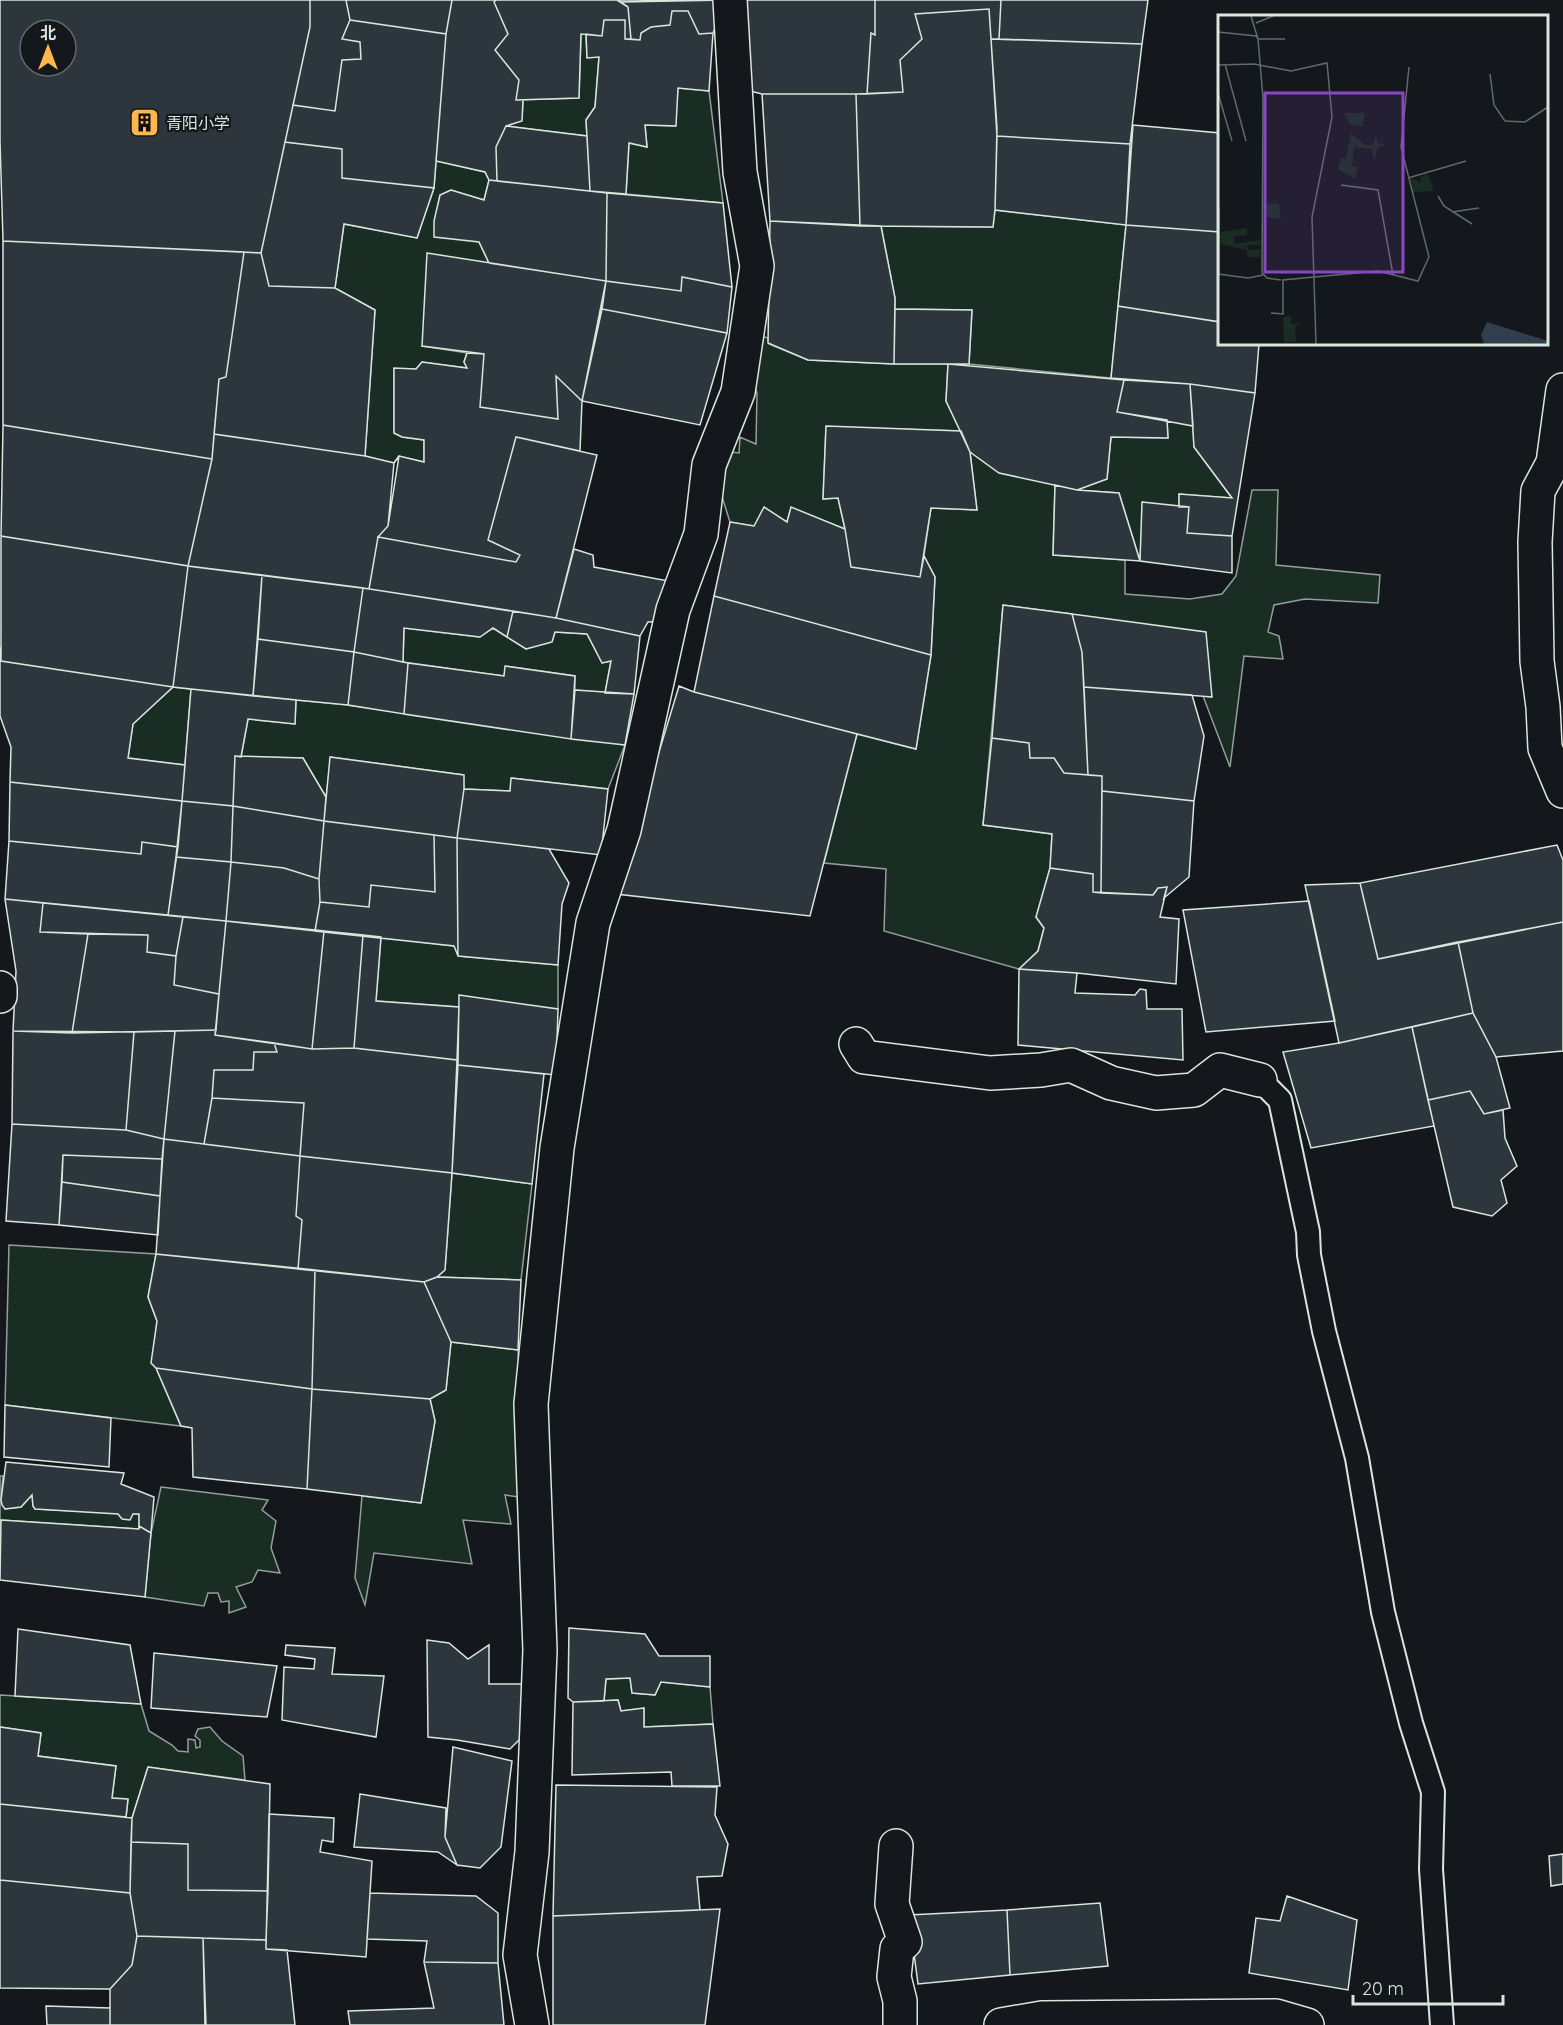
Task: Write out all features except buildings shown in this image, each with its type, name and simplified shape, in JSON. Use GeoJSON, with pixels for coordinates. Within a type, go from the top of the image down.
{"type":"FeatureCollection","features":[{"type":"Feature","properties":{"kind":"street"},"geometry":{"type":"LineString","coordinates":[[532,2025],[520,1955],[532,1852],[540,1650],[531,1404],[557,1148],[593,923],[624,830],[673,610],[701,534],[709,465],[738,392],[757,266],[740,172],[730,0]]}},
{"type":"Feature","properties":{"kind":"street"},"geometry":{"type":"LineString","coordinates":[[1563,390],[1553,463],[1538,491],[1534,542],[1534,614],[1545,748],[1563,791]]}},
{"type":"Feature","properties":{"kind":"street"},"geometry":{"type":"LineString","coordinates":[[0,988],[0,996]]}},
{"type":"Feature","properties":{"kind":"street"},"geometry":{"type":"LineString","coordinates":[[856,1044],[864,1057],[990,1073],[1041,1070],[1071,1065],[1111,1083],[1156,1093],[1194,1090],[1220,1070],[1260,1080]]}},
{"type":"Feature","properties":{"kind":"street"},"geometry":{"type":"LineString","coordinates":[[896,1846],[892,1904],[905,1942],[897,1949],[894,1977],[900,2001],[900,2025]]}},
{"type":"Feature","properties":{"kind":"street"},"geometry":{"type":"LineString","coordinates":[[1001,2025],[1042,2018],[1276,2016],[1308,2025]]}},
{"type":"Feature","properties":{"kind":"lane"},"geometry":{"type":"LineString","coordinates":[[1260,1080],[1280,1100],[1308,1232],[1309,1255],[1324,1331],[1357,1458],[1383,1612],[1411,1723],[1434,1792],[1431,1869],[1442,2025]]}},
{"type":"Feature","properties":{"kind":"green space"},"geometry":{"type":"Polygon","coordinates":[[[581,34],[586,34],[587,57],[599,57],[595,107],[586,120],[587,136],[506,126],[522,120],[523,100],[516,100],[579,98],[581,34]]]}},
{"type":"Feature","properties":{"kind":"green space"},"geometry":{"type":"Polygon","coordinates":[[[678,88],[709,91],[723,203],[626,194],[629,143],[647,147],[645,125],[675,126],[678,88]]]}},
{"type":"Feature","properties":{"kind":"green space"},"geometry":{"type":"Polygon","coordinates":[[[436,161],[485,172],[489,180],[484,200],[451,190],[440,195],[438,205],[479,242],[489,263],[422,346],[467,353],[464,362],[467,368],[422,362],[416,369],[394,369],[394,433],[402,437],[424,440],[424,462],[399,456],[394,463],[365,456],[375,310],[335,288],[344,224],[417,238],[434,188],[436,161]]]}},
{"type":"Feature","properties":{"kind":"green space"},"geometry":{"type":"Polygon","coordinates":[[[995,210],[1126,225],[1111,378],[969,364],[972,310],[895,309],[895,298],[881,226],[993,227],[995,210]]]}},
{"type":"Feature","properties":{"kind":"green space"},"geometry":{"type":"Polygon","coordinates":[[[754,334],[768,338],[769,344],[808,360],[948,364],[946,401],[961,431],[826,427],[823,499],[838,498],[845,529],[791,508],[787,522],[754,526],[730,522],[717,481],[724,451],[739,453],[740,437],[756,444],[757,393],[750,376],[754,334]]]}},
{"type":"Feature","properties":{"kind":"green space"},"geometry":{"type":"Polygon","coordinates":[[[1167,420],[1193,426],[1194,447],[1232,498],[1179,494],[1179,507],[1143,503],[1140,561],[1119,493],[1077,490],[1107,479],[1111,437],[1168,438],[1167,420]]]}},
{"type":"Feature","properties":{"kind":"green space"},"geometry":{"type":"Polygon","coordinates":[[[970,452],[1055,485],[1053,555],[1125,560],[1125,594],[1190,599],[1222,594],[1236,576],[1252,490],[1278,490],[1276,565],[1380,575],[1378,603],[1305,599],[1274,605],[1268,632],[1279,636],[1283,659],[1244,656],[1230,767],[1203,696],[1212,697],[1072,614],[1003,605],[983,825],[1052,834],[1050,868],[1036,917],[1044,928],[1038,951],[1019,969],[884,931],[886,869],[824,863],[857,734],[916,749],[931,655],[935,577],[924,556],[931,508],[977,510],[970,452]]]}},
{"type":"Feature","properties":{"kind":"green space"},"geometry":{"type":"Polygon","coordinates":[[[404,628],[479,637],[493,628],[526,649],[552,642],[555,632],[587,634],[602,663],[611,661],[605,693],[575,690],[575,676],[506,666],[504,676],[403,662],[404,628]]]}},
{"type":"Feature","properties":{"kind":"green space"},"geometry":{"type":"Polygon","coordinates":[[[173,687],[191,689],[185,765],[128,758],[133,724],[173,687]]]}},
{"type":"Feature","properties":{"kind":"green space"},"geometry":{"type":"Polygon","coordinates":[[[296,700],[348,705],[625,745],[608,789],[512,778],[510,791],[464,789],[463,775],[331,757],[326,797],[303,758],[241,757],[248,719],[295,724],[296,700]]]}},
{"type":"Feature","properties":{"kind":"green space"},"geometry":{"type":"Polygon","coordinates":[[[381,937],[454,946],[459,956],[558,965],[558,1009],[459,1007],[376,1001],[381,937]]]}},
{"type":"Feature","properties":{"kind":"green space"},"geometry":{"type":"Polygon","coordinates":[[[452,1173],[532,1184],[521,1280],[437,1277],[445,1270],[452,1173]]]}},
{"type":"Feature","properties":{"kind":"green space"},"geometry":{"type":"Polygon","coordinates":[[[9,1245],[156,1254],[148,1297],[157,1321],[152,1363],[181,1426],[5,1405],[9,1245]]]}},
{"type":"Feature","properties":{"kind":"green space"},"geometry":{"type":"Polygon","coordinates":[[[451,1342],[518,1350],[526,1498],[505,1495],[511,1524],[463,1520],[472,1564],[374,1553],[365,1605],[355,1578],[362,1496],[421,1503],[435,1421],[430,1399],[446,1390],[451,1342]]]}},
{"type":"Feature","properties":{"kind":"green space"},"geometry":{"type":"Polygon","coordinates":[[[0,1476],[3,1476],[2,1498],[5,1509],[21,1507],[32,1495],[35,1509],[139,1514],[139,1529],[1,1520],[0,1530],[0,1476]]]}},
{"type":"Feature","properties":{"kind":"green space"},"geometry":{"type":"Polygon","coordinates":[[[161,1487],[268,1500],[262,1510],[276,1521],[271,1548],[280,1573],[258,1570],[252,1582],[236,1587],[246,1607],[229,1613],[229,1601],[221,1602],[218,1593],[208,1593],[204,1606],[145,1597],[151,1533],[161,1487]]]}},
{"type":"Feature","properties":{"kind":"green space"},"geometry":{"type":"Polygon","coordinates":[[[630,1678],[632,1693],[655,1695],[661,1682],[710,1687],[713,1724],[644,1727],[644,1708],[621,1711],[618,1700],[604,1701],[606,1679],[630,1678]]]}},
{"type":"Feature","properties":{"kind":"green space"},"geometry":{"type":"Polygon","coordinates":[[[0,1695],[141,1704],[149,1731],[178,1751],[188,1752],[188,1739],[195,1740],[196,1748],[200,1747],[200,1740],[195,1736],[198,1729],[210,1727],[222,1741],[243,1756],[245,1780],[148,1767],[132,1818],[126,1818],[128,1800],[112,1798],[116,1766],[38,1756],[41,1733],[0,1727],[0,1695]]]}},
{"type":"Feature","properties":{"kind":"place","name":"青阳小学"},"geometry":{"type":"Point","coordinates":[145,123]}}]}
